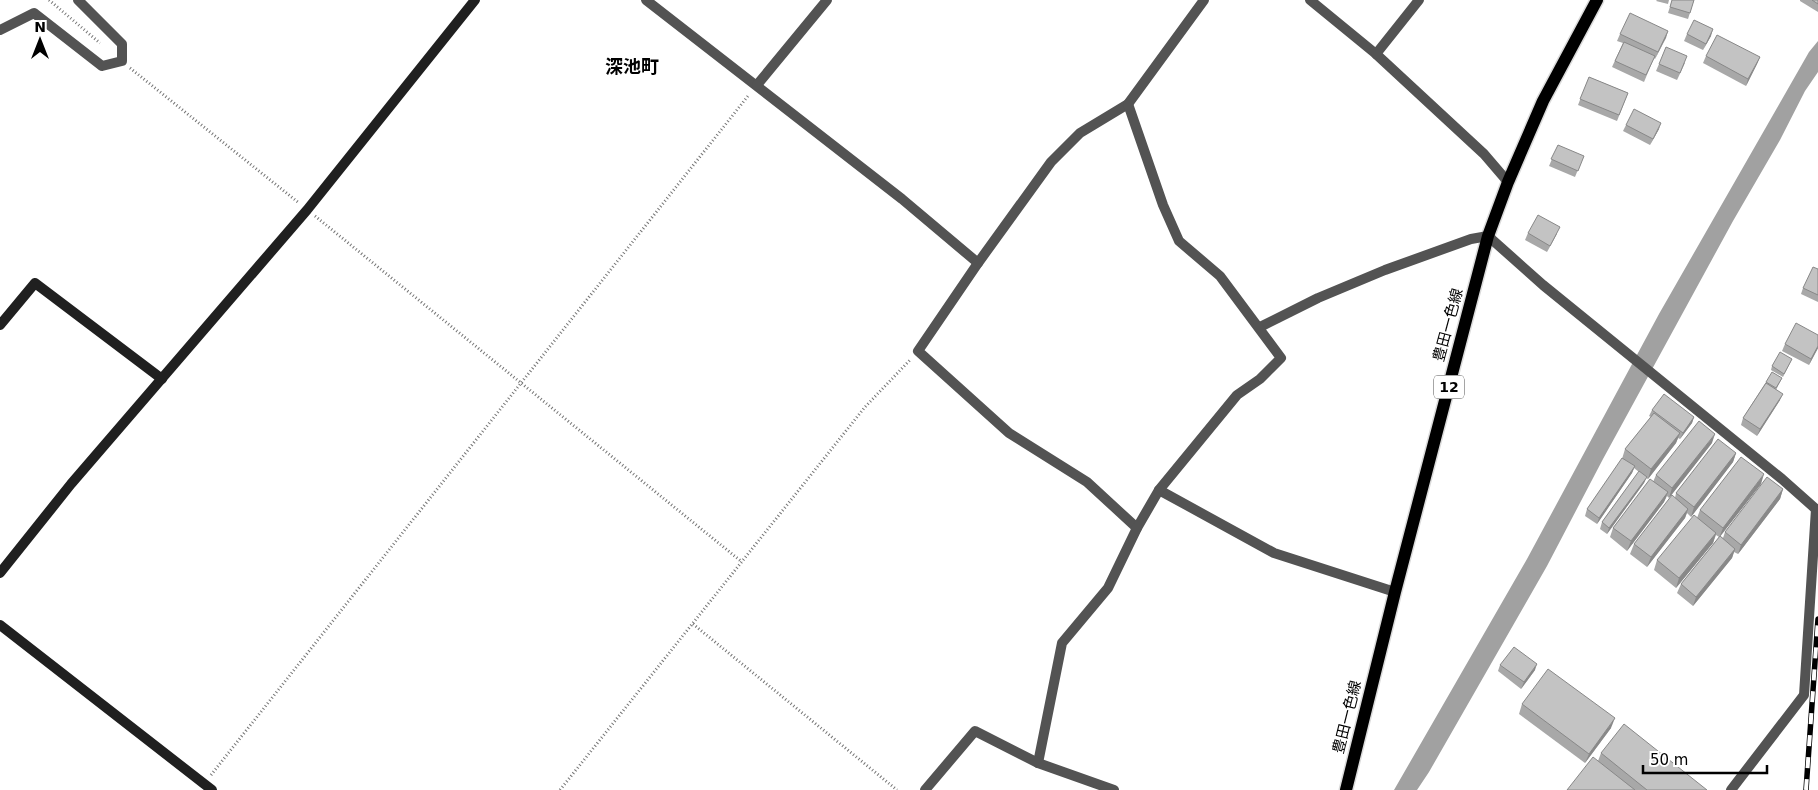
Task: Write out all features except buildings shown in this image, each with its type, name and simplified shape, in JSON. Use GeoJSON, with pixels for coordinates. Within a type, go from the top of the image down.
{"type":"FeatureCollection","features":[{"type":"Feature","properties":{"kind":"main road","name":"豊田一色線"},"geometry":{"type":"LineString","coordinates":[[1346,790],[1395,592],[1488,236],[1508,182],[1543,101],[1597,0]]}},
{"type":"Feature","properties":{"kind":"street"},"geometry":{"type":"LineString","coordinates":[[0,30],[34,13],[102,66],[122,61],[122,44],[78,0]]}},
{"type":"Feature","properties":{"kind":"street"},"geometry":{"type":"LineString","coordinates":[[0,573],[71,484],[307,210],[475,0]]}},
{"type":"Feature","properties":{"kind":"street"},"geometry":{"type":"LineString","coordinates":[[646,0],[902,199],[978,263]]}},
{"type":"Feature","properties":{"kind":"street"},"geometry":{"type":"LineString","coordinates":[[756,85],[827,0]]}},
{"type":"Feature","properties":{"kind":"street"},"geometry":{"type":"LineString","coordinates":[[1137,528],[1086,482],[1009,433],[918,351],[978,263],[1051,162],[1080,133],[1128,104],[1204,0]]}},
{"type":"Feature","properties":{"kind":"street"},"geometry":{"type":"LineString","coordinates":[[1310,0],[1376,54],[1484,154],[1508,182]]}},
{"type":"Feature","properties":{"kind":"street"},"geometry":{"type":"LineString","coordinates":[[1376,54],[1419,0]]}},
{"type":"Feature","properties":{"kind":"street"},"geometry":{"type":"LineString","coordinates":[[1038,763],[1062,643],[1108,588],[1137,528],[1159,490],[1237,395],[1260,378],[1281,358],[1260,327],[1220,276],[1179,241],[1163,205],[1128,104]]}},
{"type":"Feature","properties":{"kind":"street"},"geometry":{"type":"LineString","coordinates":[[1260,327],[1318,298],[1385,270],[1471,239],[1488,236],[1543,284],[1774,472],[1817,510],[1804,695],[1731,790]]}},
{"type":"Feature","properties":{"kind":"street"},"geometry":{"type":"LineString","coordinates":[[0,326],[34,283],[162,379]]}},
{"type":"Feature","properties":{"kind":"street"},"geometry":{"type":"LineString","coordinates":[[1159,490],[1274,553],[1395,592]]}},
{"type":"Feature","properties":{"kind":"street"},"geometry":{"type":"LineString","coordinates":[[0,625],[208,787]]}},
{"type":"Feature","properties":{"kind":"street"},"geometry":{"type":"LineString","coordinates":[[925,790],[975,731],[1038,763],[1114,790]]}},
{"type":"Feature","properties":{"kind":"path"},"geometry":{"type":"LineString","coordinates":[[49,0],[742,562]]}},
{"type":"Feature","properties":{"kind":"path"},"geometry":{"type":"LineString","coordinates":[[208,787],[521,382],[756,85]]}},
{"type":"Feature","properties":{"kind":"path"},"geometry":{"type":"LineString","coordinates":[[560,790],[865,407],[918,351]]}},
{"type":"Feature","properties":{"kind":"path"},"geometry":{"type":"LineString","coordinates":[[692,624],[897,790]]}},
{"type":"Feature","properties":{"kind":"shaded area"},"geometry":{"type":"Polygon","coordinates":[[[1818,41],[1818,72],[1805,91],[1780,140],[1733,221],[1547,566],[1417,790],[1394,790],[1527,559],[1659,314],[1809,52],[1818,41]]]}},
{"type":"Feature","properties":{"kind":"railway"},"geometry":{"type":"LineString","coordinates":[[1806,790],[1818,619]]}},
{"type":"Feature","properties":{"kind":"district","name":"深池町"},"geometry":{"type":"Point","coordinates":[632,66]}}]}
